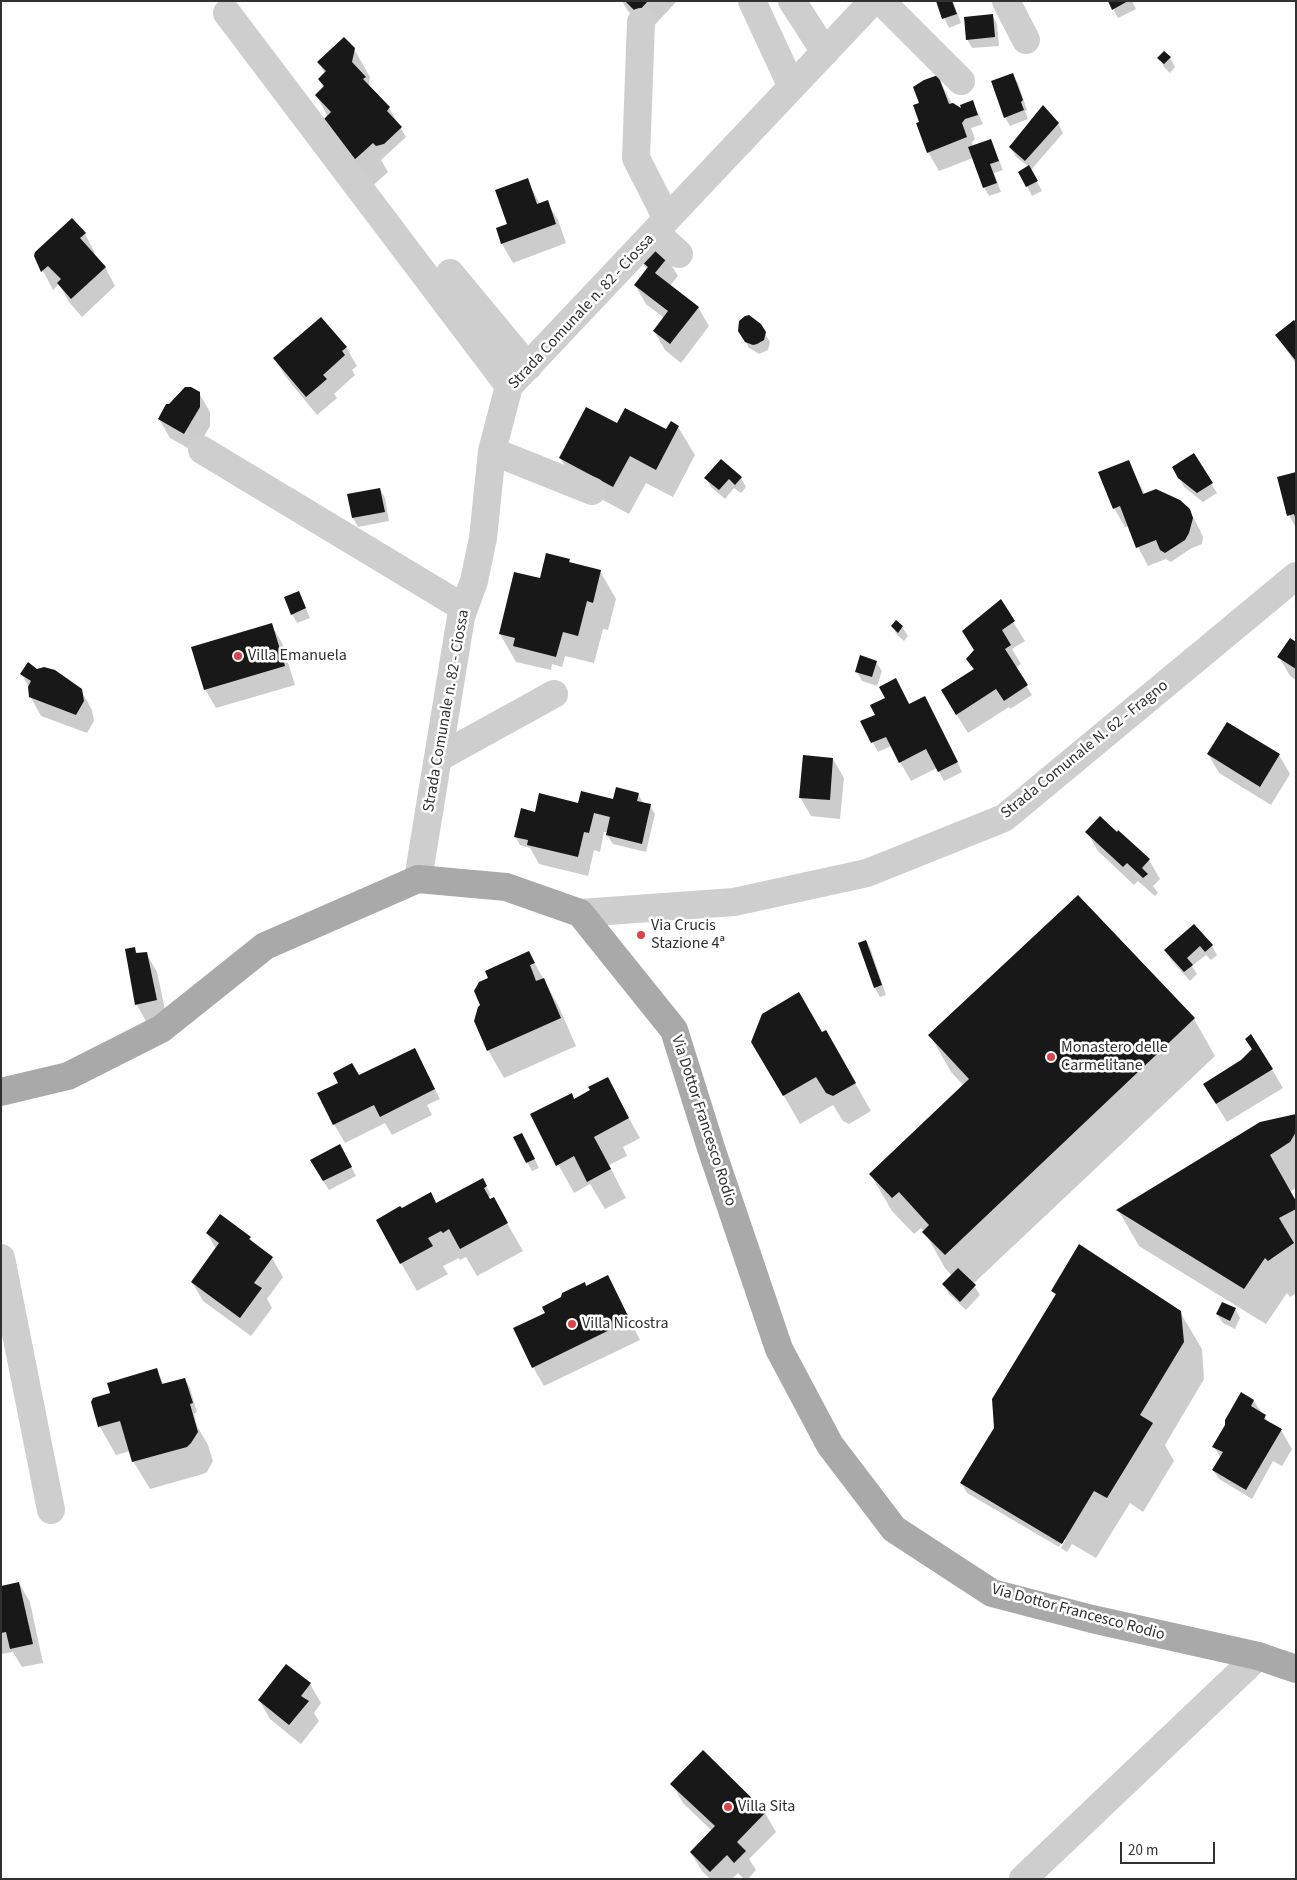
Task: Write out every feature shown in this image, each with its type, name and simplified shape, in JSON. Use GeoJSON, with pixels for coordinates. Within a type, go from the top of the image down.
{"type":"FeatureCollection","features":[{"type":"Feature","properties":{"kind":"main road"},"geometry":{"type":"LineString","coordinates":[[1,1092],[68,1076],[161,1029],[265,946],[418,880],[506,887],[580,913]]}},
{"type":"Feature","properties":{"kind":"main road","name":"Via Dottor Francesco Rodio"},"geometry":{"type":"LineString","coordinates":[[580,913],[674,1030],[711,1148],[779,1349],[830,1445],[894,1529],[992,1592],[1092,1620],[1258,1656],[1296,1669]]}},
{"type":"Feature","properties":{"kind":"street"},"geometry":{"type":"LineString","coordinates":[[752,1],[792,87]]}},
{"type":"Feature","properties":{"kind":"street"},"geometry":{"type":"LineString","coordinates":[[792,1],[825,52]]}},
{"type":"Feature","properties":{"kind":"street","name":"Strada Comunale n. 82 - Ciossa"},"geometry":{"type":"LineString","coordinates":[[418,880],[464,608],[474,581],[483,538],[492,451],[518,376],[873,1]]}},
{"type":"Feature","properties":{"kind":"street"},"geometry":{"type":"LineString","coordinates":[[881,1],[961,81]]}},
{"type":"Feature","properties":{"kind":"street"},"geometry":{"type":"LineString","coordinates":[[1006,1],[1026,40]]}},
{"type":"Feature","properties":{"kind":"street"},"geometry":{"type":"LineString","coordinates":[[227,14],[518,376]]}},
{"type":"Feature","properties":{"kind":"street"},"geometry":{"type":"LineString","coordinates":[[641,22],[636,158],[661,226],[679,254]]}},
{"type":"Feature","properties":{"kind":"street"},"geometry":{"type":"LineString","coordinates":[[450,273],[518,376]]}},
{"type":"Feature","properties":{"kind":"street"},"geometry":{"type":"LineString","coordinates":[[202,450],[464,608]]}},
{"type":"Feature","properties":{"kind":"street"},"geometry":{"type":"LineString","coordinates":[[492,451],[592,491]]}},
{"type":"Feature","properties":{"kind":"street","name":"Strada Comunale N. 62 - Fragno"},"geometry":{"type":"LineString","coordinates":[[580,913],[734,902],[867,873],[1004,818],[1296,576]]}},
{"type":"Feature","properties":{"kind":"street"},"geometry":{"type":"LineString","coordinates":[[438,758],[554,694]]}},
{"type":"Feature","properties":{"kind":"street"},"geometry":{"type":"LineString","coordinates":[[1,1258],[51,1510]]}},
{"type":"Feature","properties":{"kind":"street"},"geometry":{"type":"LineString","coordinates":[[1023,1879],[1258,1656]]}},
{"type":"Feature","properties":{"kind":"building"},"geometry":{"type":"Polygon","coordinates":[[[625,1],[648,1],[637,13],[625,1]]]}},
{"type":"Feature","properties":{"kind":"building"},"geometry":{"type":"Polygon","coordinates":[[[936,1],[952,1],[957,14],[942,19],[936,1]]]}},
{"type":"Feature","properties":{"kind":"building"},"geometry":{"type":"Polygon","coordinates":[[[1108,1],[1128,1],[1112,10],[1108,1]]]}},
{"type":"Feature","properties":{"kind":"building"},"geometry":{"type":"Polygon","coordinates":[[[993,14],[995,37],[966,40],[964,17],[993,14]]]}},
{"type":"Feature","properties":{"kind":"building"},"geometry":{"type":"Polygon","coordinates":[[[344,37],[355,48],[352,62],[366,77],[363,79],[390,107],[387,111],[402,127],[384,144],[376,146],[373,143],[352,162],[319,124],[331,112],[315,95],[324,86],[318,79],[326,71],[317,62],[344,37]]]}},
{"type":"Feature","properties":{"kind":"building"},"geometry":{"type":"Polygon","coordinates":[[[1164,51],[1171,57],[1164,64],[1157,58],[1164,51]]]}},
{"type":"Feature","properties":{"kind":"building"},"geometry":{"type":"Polygon","coordinates":[[[1013,73],[1023,100],[1021,102],[1024,110],[1004,118],[991,81],[1013,73]]]}},
{"type":"Feature","properties":{"kind":"building"},"geometry":{"type":"Polygon","coordinates":[[[938,75],[949,104],[953,103],[961,108],[960,105],[973,100],[978,115],[965,119],[962,123],[967,137],[927,153],[916,123],[919,122],[913,105],[919,103],[913,87],[924,80],[938,75]]]}},
{"type":"Feature","properties":{"kind":"building"},"geometry":{"type":"Polygon","coordinates":[[[1043,105],[1059,123],[1025,161],[1009,147],[1043,105]]]}},
{"type":"Feature","properties":{"kind":"building"},"geometry":{"type":"Polygon","coordinates":[[[991,139],[999,161],[990,164],[997,183],[983,188],[968,147],[991,139]]]}},
{"type":"Feature","properties":{"kind":"building"},"geometry":{"type":"Polygon","coordinates":[[[1029,165],[1038,181],[1026,187],[1018,172],[1029,165]]]}},
{"type":"Feature","properties":{"kind":"building"},"geometry":{"type":"Polygon","coordinates":[[[528,178],[537,204],[548,200],[556,224],[501,244],[496,228],[507,224],[495,190],[528,178]]]}},
{"type":"Feature","properties":{"kind":"building"},"geometry":{"type":"Polygon","coordinates":[[[72,218],[86,233],[80,238],[106,267],[71,299],[57,283],[61,279],[48,266],[41,272],[34,256],[35,252],[72,218]]]}},
{"type":"Feature","properties":{"kind":"building"},"geometry":{"type":"Polygon","coordinates":[[[655,247],[668,257],[655,273],[699,307],[670,344],[653,331],[668,311],[634,285],[648,267],[641,261],[655,247]]]}},
{"type":"Feature","properties":{"kind":"building"},"geometry":{"type":"Polygon","coordinates":[[[749,315],[761,324],[766,332],[764,340],[753,345],[745,342],[738,331],[739,321],[749,315]]]}},
{"type":"Feature","properties":{"kind":"building"},"geometry":{"type":"Polygon","coordinates":[[[321,317],[347,347],[342,351],[345,355],[323,375],[327,379],[306,397],[273,358],[321,317]]]}},
{"type":"Feature","properties":{"kind":"building"},"geometry":{"type":"Polygon","coordinates":[[[1294,320],[1296,322],[1296,361],[1275,335],[1294,320]]]}},
{"type":"Feature","properties":{"kind":"building"},"geometry":{"type":"Polygon","coordinates":[[[185,387],[191,387],[200,392],[200,407],[184,434],[158,419],[166,404],[169,404],[185,387]]]}},
{"type":"Feature","properties":{"kind":"building"},"geometry":{"type":"Polygon","coordinates":[[[586,407],[617,423],[625,408],[666,429],[671,421],[679,426],[656,470],[630,456],[613,487],[559,458],[586,407]]]}},
{"type":"Feature","properties":{"kind":"building"},"geometry":{"type":"Polygon","coordinates":[[[1194,453],[1213,483],[1197,493],[1178,478],[1172,467],[1194,453]]]}},
{"type":"Feature","properties":{"kind":"building"},"geometry":{"type":"Polygon","coordinates":[[[721,459],[742,477],[735,485],[729,479],[719,490],[704,478],[721,459]]]}},
{"type":"Feature","properties":{"kind":"building"},"geometry":{"type":"Polygon","coordinates":[[[1129,460],[1143,494],[1156,489],[1180,500],[1190,509],[1193,518],[1189,533],[1185,540],[1165,553],[1160,550],[1156,540],[1136,548],[1120,506],[1113,509],[1098,472],[1129,460]]]}},
{"type":"Feature","properties":{"kind":"building"},"geometry":{"type":"Polygon","coordinates":[[[1296,472],[1295,517],[1294,514],[1287,516],[1277,477],[1296,472]]]}},
{"type":"Feature","properties":{"kind":"building"},"geometry":{"type":"Polygon","coordinates":[[[380,488],[385,512],[352,518],[347,494],[380,488]]]}},
{"type":"Feature","properties":{"kind":"building"},"geometry":{"type":"Polygon","coordinates":[[[546,553],[570,559],[569,562],[601,570],[593,603],[587,601],[578,636],[563,632],[556,657],[513,646],[515,638],[499,634],[514,572],[540,578],[546,553]]]}},
{"type":"Feature","properties":{"kind":"building"},"geometry":{"type":"Polygon","coordinates":[[[299,591],[306,608],[291,615],[284,597],[299,591]]]}},
{"type":"Feature","properties":{"kind":"building"},"geometry":{"type":"Polygon","coordinates":[[[1001,599],[1015,621],[1002,630],[1011,645],[1005,649],[1028,685],[1004,701],[996,689],[956,715],[941,690],[974,669],[966,659],[974,650],[962,631],[1001,599]]]}},
{"type":"Feature","properties":{"kind":"building"},"geometry":{"type":"Polygon","coordinates":[[[896,620],[903,626],[898,633],[891,626],[896,620]]]}},
{"type":"Feature","properties":{"kind":"building","name":"Villa Emanuela"},"geometry":{"type":"Polygon","coordinates":[[[272,623],[285,666],[204,690],[191,647],[272,623]]]}},
{"type":"Feature","properties":{"kind":"building"},"geometry":{"type":"Polygon","coordinates":[[[1290,638],[1296,642],[1296,669],[1277,657],[1290,638]]]}},
{"type":"Feature","properties":{"kind":"building"},"geometry":{"type":"Polygon","coordinates":[[[860,655],[877,661],[872,677],[855,672],[860,655]]]}},
{"type":"Feature","properties":{"kind":"building"},"geometry":{"type":"Polygon","coordinates":[[[28,662],[37,669],[44,667],[55,670],[82,689],[84,701],[76,715],[29,697],[28,687],[31,681],[20,674],[28,662]]]}},
{"type":"Feature","properties":{"kind":"building"},"geometry":{"type":"Polygon","coordinates":[[[896,678],[909,704],[925,696],[958,762],[938,772],[926,749],[899,763],[886,737],[871,743],[860,721],[875,715],[870,705],[885,698],[879,687],[896,678]]]}},
{"type":"Feature","properties":{"kind":"building"},"geometry":{"type":"Polygon","coordinates":[[[1227,722],[1280,754],[1260,787],[1207,754],[1227,722]]]}},
{"type":"Feature","properties":{"kind":"building"},"geometry":{"type":"Polygon","coordinates":[[[803,755],[833,758],[830,800],[799,798],[803,755]]]}},
{"type":"Feature","properties":{"kind":"building"},"geometry":{"type":"Polygon","coordinates":[[[616,787],[639,793],[637,801],[651,804],[642,844],[606,835],[610,817],[594,813],[589,833],[584,832],[578,857],[527,845],[528,840],[514,837],[521,808],[535,812],[539,793],[578,803],[581,791],[613,799],[616,787]]]}},
{"type":"Feature","properties":{"kind":"building"},"geometry":{"type":"Polygon","coordinates":[[[1100,816],[1150,859],[1142,868],[1148,874],[1143,878],[1127,863],[1123,867],[1085,832],[1100,816]]]}},
{"type":"Feature","properties":{"kind":"building","name":"Monastero delle Carmelitane"},"geometry":{"type":"Polygon","coordinates":[[[1078,895],[1195,1018],[945,1255],[922,1232],[929,1225],[899,1192],[892,1198],[869,1174],[969,1079],[928,1035],[1078,895]]]}},
{"type":"Feature","properties":{"kind":"building"},"geometry":{"type":"Polygon","coordinates":[[[1194,924],[1213,945],[1205,952],[1200,946],[1187,958],[1193,965],[1184,972],[1164,950],[1194,924]]]}},
{"type":"Feature","properties":{"kind":"building"},"geometry":{"type":"Polygon","coordinates":[[[866,940],[882,985],[874,988],[858,943],[866,940]]]}},
{"type":"Feature","properties":{"kind":"building"},"geometry":{"type":"Polygon","coordinates":[[[135,947],[136,953],[147,952],[157,1000],[135,1005],[125,949],[135,947]]]}},
{"type":"Feature","properties":{"kind":"building"},"geometry":{"type":"Polygon","coordinates":[[[529,951],[535,963],[530,965],[536,981],[544,978],[561,1018],[487,1051],[474,1021],[480,1005],[474,991],[479,982],[488,978],[485,971],[529,951]]]}},
{"type":"Feature","properties":{"kind":"building"},"geometry":{"type":"Polygon","coordinates":[[[799,992],[822,1032],[826,1030],[856,1083],[833,1096],[826,1093],[816,1077],[783,1096],[751,1042],[762,1014],[799,992]]]}},
{"type":"Feature","properties":{"kind":"building"},"geometry":{"type":"Polygon","coordinates":[[[1251,1034],[1273,1069],[1216,1104],[1203,1084],[1241,1060],[1252,1049],[1245,1039],[1251,1034]]]}},
{"type":"Feature","properties":{"kind":"building"},"geometry":{"type":"Polygon","coordinates":[[[415,1048],[435,1089],[380,1117],[374,1105],[333,1125],[317,1093],[338,1083],[333,1073],[352,1063],[359,1075],[415,1048]]]}},
{"type":"Feature","properties":{"kind":"building"},"geometry":{"type":"Polygon","coordinates":[[[608,1077],[629,1118],[594,1137],[611,1169],[587,1182],[574,1156],[556,1166],[530,1114],[572,1093],[574,1099],[590,1090],[588,1087],[608,1077]]]}},
{"type":"Feature","properties":{"kind":"building"},"geometry":{"type":"Polygon","coordinates":[[[1296,1114],[1296,1132],[1290,1142],[1270,1155],[1296,1201],[1296,1209],[1279,1218],[1294,1243],[1268,1261],[1265,1258],[1244,1289],[1116,1210],[1260,1122],[1296,1114]]]}},
{"type":"Feature","properties":{"kind":"building"},"geometry":{"type":"Polygon","coordinates":[[[522,1133],[535,1159],[526,1163],[513,1137],[522,1133]]]}},
{"type":"Feature","properties":{"kind":"building"},"geometry":{"type":"Polygon","coordinates":[[[340,1144],[352,1167],[323,1181],[310,1160],[340,1144]]]}},
{"type":"Feature","properties":{"kind":"building"},"geometry":{"type":"Polygon","coordinates":[[[483,1178],[487,1186],[484,1188],[490,1199],[494,1197],[508,1223],[460,1249],[449,1229],[443,1233],[441,1231],[428,1238],[433,1246],[400,1264],[376,1220],[400,1206],[402,1208],[431,1192],[436,1203],[483,1178]]]}},
{"type":"Feature","properties":{"kind":"building"},"geometry":{"type":"Polygon","coordinates":[[[220,1214],[251,1237],[249,1239],[273,1257],[254,1283],[262,1288],[240,1318],[191,1282],[219,1243],[206,1233],[220,1214]]]}},
{"type":"Feature","properties":{"kind":"building"},"geometry":{"type":"Polygon","coordinates":[[[1079,1244],[1181,1311],[1184,1342],[1140,1415],[1153,1423],[1107,1498],[1094,1491],[1062,1544],[960,1483],[994,1428],[992,1399],[1056,1294],[1051,1291],[1079,1244]]]}},
{"type":"Feature","properties":{"kind":"building"},"geometry":{"type":"Polygon","coordinates":[[[958,1268],[976,1285],[960,1302],[942,1284],[958,1268]]]}},
{"type":"Feature","properties":{"kind":"building","name":"Villa Nicostra"},"geometry":{"type":"Polygon","coordinates":[[[608,1275],[630,1320],[532,1368],[513,1328],[545,1313],[542,1307],[561,1297],[562,1293],[585,1282],[586,1286],[608,1275]]]}},
{"type":"Feature","properties":{"kind":"building"},"geometry":{"type":"Polygon","coordinates":[[[1222,1302],[1236,1308],[1230,1321],[1216,1314],[1222,1302]]]}},
{"type":"Feature","properties":{"kind":"building"},"geometry":{"type":"Polygon","coordinates":[[[157,1368],[162,1384],[185,1378],[193,1403],[190,1404],[198,1432],[187,1447],[132,1462],[120,1421],[98,1427],[91,1402],[93,1398],[110,1393],[107,1383],[157,1368]]]}},
{"type":"Feature","properties":{"kind":"building"},"geometry":{"type":"Polygon","coordinates":[[[1241,1392],[1254,1400],[1251,1406],[1266,1415],[1264,1419],[1282,1429],[1246,1490],[1212,1470],[1223,1452],[1212,1447],[1241,1392]]]}},
{"type":"Feature","properties":{"kind":"building"},"geometry":{"type":"Polygon","coordinates":[[[19,1582],[33,1644],[10,1649],[6,1632],[1,1633],[1,1586],[19,1582]]]}},
{"type":"Feature","properties":{"kind":"building"},"geometry":{"type":"Polygon","coordinates":[[[286,1664],[311,1683],[301,1696],[309,1701],[289,1725],[258,1700],[286,1664]]]}},
{"type":"Feature","properties":{"kind":"building","name":"Villa Sita"},"geometry":{"type":"Polygon","coordinates":[[[703,1750],[766,1812],[737,1842],[746,1851],[734,1863],[727,1855],[710,1872],[690,1852],[715,1826],[670,1784],[703,1750]]]}},
{"type":"Feature","properties":{"kind":"place","name":"Villa Emanuela"},"geometry":{"type":"Point","coordinates":[238,656]}},
{"type":"Feature","properties":{"kind":"place","name":"Via Crucis Stazione 4ª"},"geometry":{"type":"Point","coordinates":[641,935]}},
{"type":"Feature","properties":{"kind":"place","name":"Monastero delle Carmelitane"},"geometry":{"type":"Point","coordinates":[1051,1057]}},
{"type":"Feature","properties":{"kind":"place","name":"Villa Nicostra"},"geometry":{"type":"Point","coordinates":[572,1324]}},
{"type":"Feature","properties":{"kind":"place","name":"Villa Sita"},"geometry":{"type":"Point","coordinates":[728,1807]}}]}
